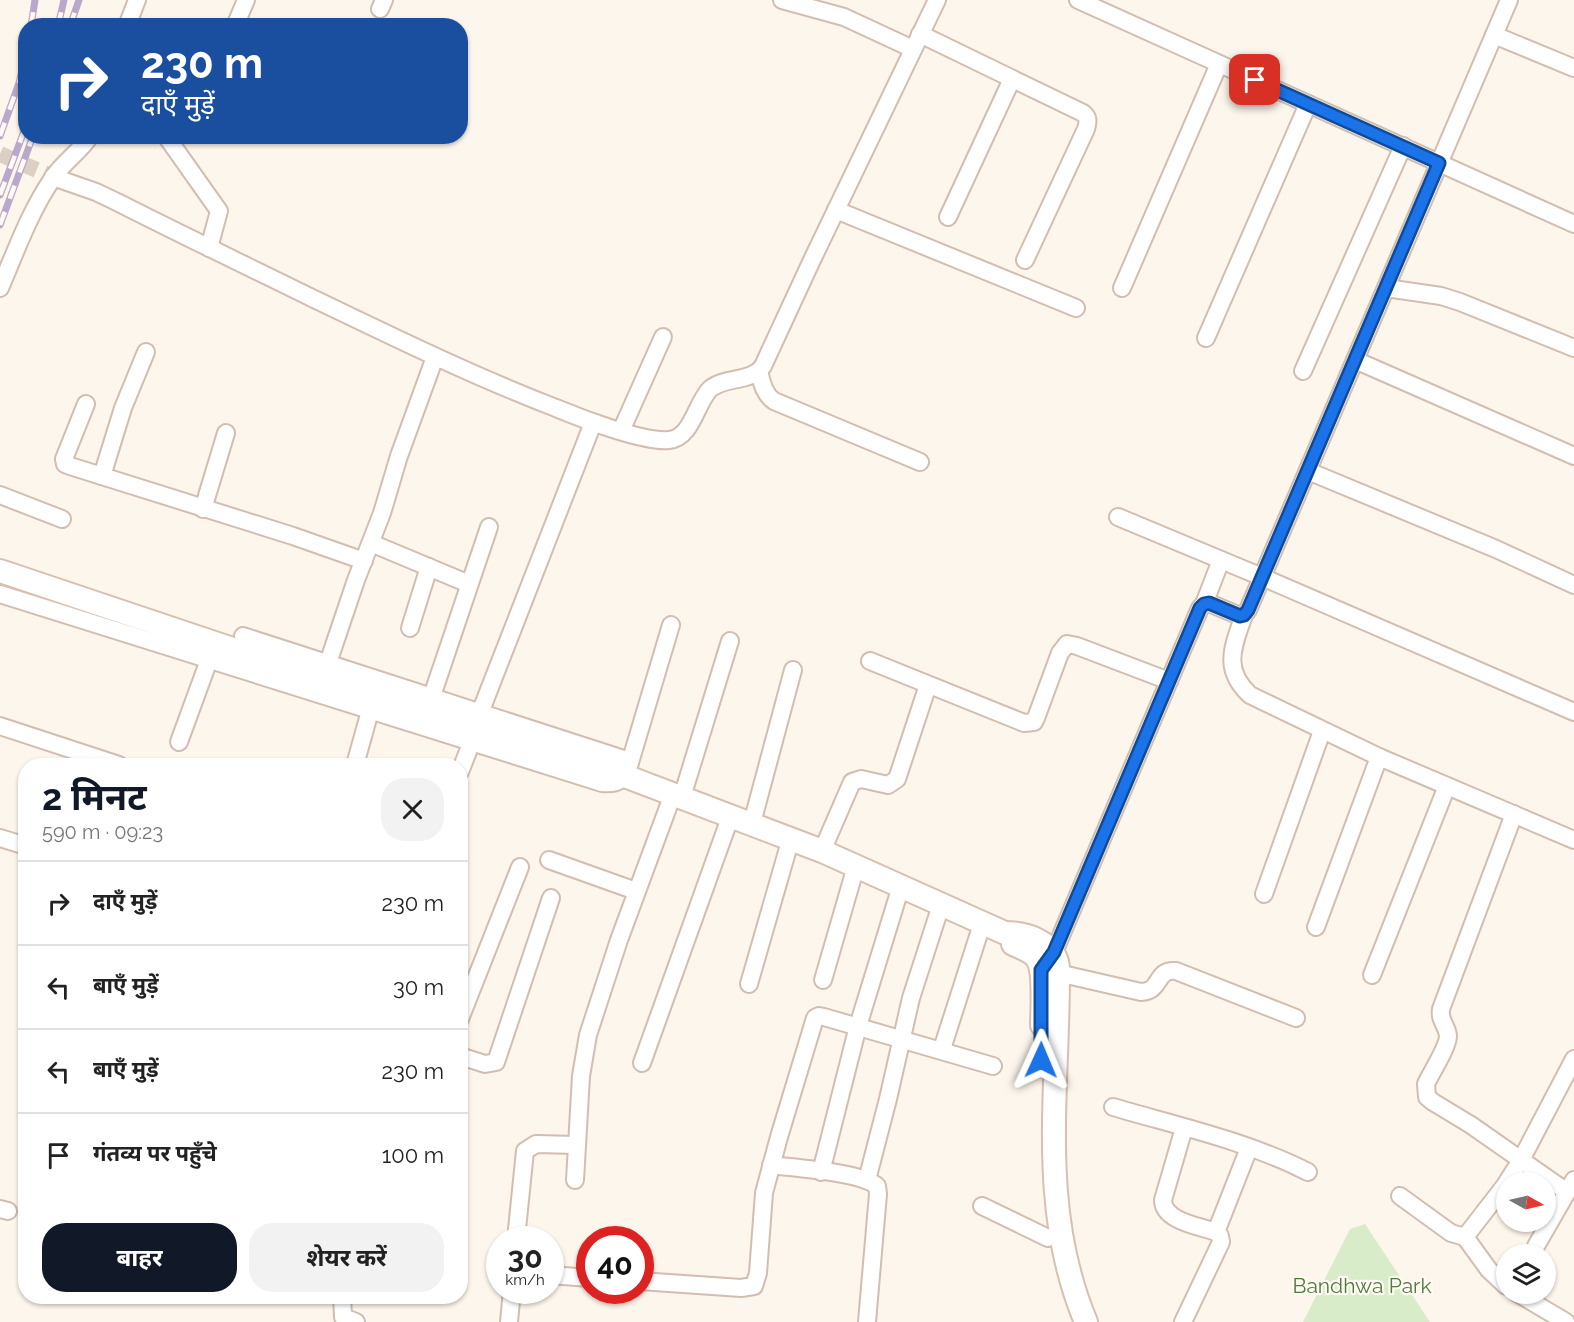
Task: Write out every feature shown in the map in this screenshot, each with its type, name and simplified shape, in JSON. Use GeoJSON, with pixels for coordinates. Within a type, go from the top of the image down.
{"type":"FeatureCollection","features":[{"type":"Feature","properties":{"kind":"street"},"geometry":{"type":"LineString","coordinates":[[130,18],[137,0]]}},
{"type":"Feature","properties":{"kind":"street"},"geometry":{"type":"LineString","coordinates":[[238,18],[246,0]]}},
{"type":"Feature","properties":{"kind":"street"},"geometry":{"type":"LineString","coordinates":[[782,0],[843,16],[917,41],[1012,79],[1083,113],[1089,122],[1025,260]]}},
{"type":"Feature","properties":{"kind":"street"},"geometry":{"type":"LineString","coordinates":[[920,462],[768,398],[759,371],[937,0]]}},
{"type":"Feature","properties":{"kind":"street"},"geometry":{"type":"LineString","coordinates":[[1078,0],[1574,224]]}},
{"type":"Feature","properties":{"kind":"street"},"geometry":{"type":"LineString","coordinates":[[1509,0],[1308,471],[1250,572],[1232,612],[1232,666],[1234,677],[1250,695],[1379,757],[1574,840]]}},
{"type":"Feature","properties":{"kind":"street"},"geometry":{"type":"LineString","coordinates":[[1494,34],[1574,68]]}},
{"type":"Feature","properties":{"kind":"street"},"geometry":{"type":"LineString","coordinates":[[1122,288],[1219,64]]}},
{"type":"Feature","properties":{"kind":"street"},"geometry":{"type":"LineString","coordinates":[[948,217],[1012,79]]}},
{"type":"Feature","properties":{"kind":"street"},"geometry":{"type":"LineString","coordinates":[[1206,338],[1308,104]]}},
{"type":"Feature","properties":{"kind":"street"},"geometry":{"type":"LineString","coordinates":[[0,288],[33,212],[53,177],[85,144]]}},
{"type":"Feature","properties":{"kind":"street"},"geometry":{"type":"LineString","coordinates":[[172,144],[219,211],[209,248]]}},
{"type":"Feature","properties":{"kind":"street"},"geometry":{"type":"LineString","coordinates":[[178,153],[182,144]]}},
{"type":"Feature","properties":{"kind":"street"},"geometry":{"type":"LineString","coordinates":[[1303,371],[1403,146]]}},
{"type":"Feature","properties":{"kind":"street"},"geometry":{"type":"LineString","coordinates":[[53,177],[96,192],[435,357],[593,423],[621,431],[647,438],[671,440],[680,436],[687,428],[712,387],[759,371]]}},
{"type":"Feature","properties":{"kind":"street"},"geometry":{"type":"LineString","coordinates":[[836,210],[1077,308]]}},
{"type":"Feature","properties":{"kind":"street"},"geometry":{"type":"LineString","coordinates":[[1386,288],[1460,302],[1574,348]]}},
{"type":"Feature","properties":{"kind":"street"},"geometry":{"type":"LineString","coordinates":[[621,431],[663,337]]}},
{"type":"Feature","properties":{"kind":"street"},"geometry":{"type":"LineString","coordinates":[[102,476],[125,401],[146,352]]}},
{"type":"Feature","properties":{"kind":"street"},"geometry":{"type":"LineString","coordinates":[[328,663],[435,357]]}},
{"type":"Feature","properties":{"kind":"street"},"geometry":{"type":"LineString","coordinates":[[1355,360],[1574,456]]}},
{"type":"Feature","properties":{"kind":"street"},"geometry":{"type":"LineString","coordinates":[[86,404],[66,453],[65,464],[293,536],[364,561]]}},
{"type":"Feature","properties":{"kind":"street"},"geometry":{"type":"LineString","coordinates":[[480,713],[593,423]]}},
{"type":"Feature","properties":{"kind":"street"},"geometry":{"type":"LineString","coordinates":[[203,509],[226,433]]}},
{"type":"Feature","properties":{"kind":"street"},"geometry":{"type":"LineString","coordinates":[[1308,471],[1496,549],[1574,585]]}},
{"type":"Feature","properties":{"kind":"street"},"geometry":{"type":"LineString","coordinates":[[0,495],[62,519]]}},
{"type":"Feature","properties":{"kind":"street"},"geometry":{"type":"LineString","coordinates":[[1118,517],[1574,712]]}},
{"type":"Feature","properties":{"kind":"street"},"geometry":{"type":"LineString","coordinates":[[432,696],[489,527]]}},
{"type":"Feature","properties":{"kind":"street"},"geometry":{"type":"LineString","coordinates":[[371,543],[469,584]]}},
{"type":"Feature","properties":{"kind":"street"},"geometry":{"type":"LineString","coordinates":[[1070,1322],[1059,1288],[1048,1238],[1041,1158],[1051,965],[1221,560]]}},
{"type":"Feature","properties":{"kind":"street"},"geometry":{"type":"LineString","coordinates":[[410,628],[429,567]]}},
{"type":"Feature","properties":{"kind":"street"},"geometry":{"type":"LineString","coordinates":[[0,571],[293,669],[596,765],[628,769]]}},
{"type":"Feature","properties":{"kind":"street"},"geometry":{"type":"LineString","coordinates":[[0,594],[370,711],[611,784],[620,782],[628,769],[671,625]]}},
{"type":"Feature","properties":{"kind":"street"},"geometry":{"type":"LineString","coordinates":[[1204,604],[1209,603],[1232,612]]}},
{"type":"Feature","properties":{"kind":"street"},"geometry":{"type":"LineString","coordinates":[[243,636],[432,696],[628,769],[678,796],[822,851],[982,924],[1005,933],[1020,934],[1039,941],[1051,965],[1054,1183],[1057,1211],[1067,1265],[1086,1322]]}},
{"type":"Feature","properties":{"kind":"street"},"geometry":{"type":"LineString","coordinates":[[575,1180],[584,1053],[596,1009],[636,891],[678,796],[730,640]]}},
{"type":"Feature","properties":{"kind":"street"},"geometry":{"type":"LineString","coordinates":[[870,662],[1012,720],[1029,724],[1036,718],[1060,653],[1067,644],[1169,681]]}},
{"type":"Feature","properties":{"kind":"street"},"geometry":{"type":"LineString","coordinates":[[179,742],[209,660]]}},
{"type":"Feature","properties":{"kind":"street"},"geometry":{"type":"LineString","coordinates":[[752,824],[793,670]]}},
{"type":"Feature","properties":{"kind":"street"},"geometry":{"type":"LineString","coordinates":[[822,851],[852,783],[861,779],[888,785],[897,779],[928,685]]}},
{"type":"Feature","properties":{"kind":"street"},"geometry":{"type":"LineString","coordinates":[[357,758],[370,711]]}},
{"type":"Feature","properties":{"kind":"street"},"geometry":{"type":"LineString","coordinates":[[0,726],[98,758]]}},
{"type":"Feature","properties":{"kind":"street"},"geometry":{"type":"LineString","coordinates":[[1264,894],[1322,731]]}},
{"type":"Feature","properties":{"kind":"street"},"geometry":{"type":"LineString","coordinates":[[465,758],[471,741]]}},
{"type":"Feature","properties":{"kind":"street"},"geometry":{"type":"LineString","coordinates":[[1316,927],[1379,757]]}},
{"type":"Feature","properties":{"kind":"street"},"geometry":{"type":"LineString","coordinates":[[1372,975],[1447,786]]}},
{"type":"Feature","properties":{"kind":"street"},"geometry":{"type":"LineString","coordinates":[[1514,814],[1441,1009],[1441,1022],[1446,1028],[1447,1040],[1425,1090],[1427,1097],[1433,1102],[1472,1125],[1521,1160],[1570,1186],[1537,1244]]}},
{"type":"Feature","properties":{"kind":"street"},"geometry":{"type":"LineString","coordinates":[[642,1063],[731,815]]}},
{"type":"Feature","properties":{"kind":"street"},"geometry":{"type":"LineString","coordinates":[[0,838],[18,844]]}},
{"type":"Feature","properties":{"kind":"street"},"geometry":{"type":"LineString","coordinates":[[749,984],[791,838]]}},
{"type":"Feature","properties":{"kind":"street"},"geometry":{"type":"LineString","coordinates":[[549,860],[636,891]]}},
{"type":"Feature","properties":{"kind":"street"},"geometry":{"type":"LineString","coordinates":[[823,980],[856,866]]}},
{"type":"Feature","properties":{"kind":"street"},"geometry":{"type":"LineString","coordinates":[[468,999],[520,867]]}},
{"type":"Feature","properties":{"kind":"street"},"geometry":{"type":"LineString","coordinates":[[821,1172],[858,1026],[901,886]]}},
{"type":"Feature","properties":{"kind":"street"},"geometry":{"type":"LineString","coordinates":[[468,1059],[485,1064],[496,1062],[551,898]]}},
{"type":"Feature","properties":{"kind":"street"},"geometry":{"type":"LineString","coordinates":[[867,1180],[911,998],[941,905]]}},
{"type":"Feature","properties":{"kind":"street"},"geometry":{"type":"LineString","coordinates":[[942,1049],[982,924]]}},
{"type":"Feature","properties":{"kind":"street"},"geometry":{"type":"LineString","coordinates":[[1051,965],[1141,992],[1149,992],[1155,988],[1163,973],[1168,970],[1176,971],[1296,1018]]}},
{"type":"Feature","properties":{"kind":"street"},"geometry":{"type":"LineString","coordinates":[[654,1282],[741,1288],[754,1286],[758,1273],[764,1192],[815,1018],[819,1016],[858,1026],[942,1049],[993,1066]]}},
{"type":"Feature","properties":{"kind":"street"},"geometry":{"type":"LineString","coordinates":[[1514,1172],[1574,1059]]}},
{"type":"Feature","properties":{"kind":"street"},"geometry":{"type":"LineString","coordinates":[[1113,1107],[1249,1148],[1290,1162],[1308,1172]]}},
{"type":"Feature","properties":{"kind":"street"},"geometry":{"type":"LineString","coordinates":[[1183,1322],[1218,1251],[1221,1236],[1216,1232],[1173,1217],[1163,1207],[1184,1128]]}},
{"type":"Feature","properties":{"kind":"street"},"geometry":{"type":"LineString","coordinates":[[517,1226],[525,1151],[536,1144],[577,1145]]}},
{"type":"Feature","properties":{"kind":"street"},"geometry":{"type":"LineString","coordinates":[[1216,1232],[1249,1148]]}},
{"type":"Feature","properties":{"kind":"street"},"geometry":{"type":"LineString","coordinates":[[771,1165],[867,1180],[877,1186],[867,1322]]}},
{"type":"Feature","properties":{"kind":"street"},"geometry":{"type":"LineString","coordinates":[[1400,1196],[1451,1233],[1465,1237],[1496,1277]]}},
{"type":"Feature","properties":{"kind":"street"},"geometry":{"type":"LineString","coordinates":[[1465,1237],[1496,1197]]}},
{"type":"Feature","properties":{"kind":"street"},"geometry":{"type":"LineString","coordinates":[[982,1206],[1048,1238]]}},
{"type":"Feature","properties":{"kind":"street"},"geometry":{"type":"LineString","coordinates":[[342,1304],[343,1317],[356,1322]]}},
{"type":"Feature","properties":{"kind":"street"},"geometry":{"type":"LineString","coordinates":[[509,1322],[511,1304]]}},
{"type":"Feature","properties":{"kind":"street"},"geometry":{"type":"LineString","coordinates":[[1536,1304],[1567,1322],[1574,1312]]}},
{"type":"Feature","properties":{"kind":"green space","name":"Bandhwa Park"},"geometry":{"type":"Polygon","coordinates":[[[1365,1224],[1430,1322],[1303,1322],[1350,1229],[1365,1224]]]}},
{"type":"Feature","properties":{"kind":"tunnel"},"geometry":{"type":"LineString","coordinates":[[0,154],[53,177]]}},
{"type":"Feature","properties":{"kind":"railway"},"geometry":{"type":"LineString","coordinates":[[32,18],[35,0]]}},
{"type":"Feature","properties":{"kind":"railway"},"geometry":{"type":"LineString","coordinates":[[60,18],[64,0]]}},
{"type":"Feature","properties":{"kind":"railway"},"geometry":{"type":"LineString","coordinates":[[73,18],[79,0]]}},
{"type":"Feature","properties":{"kind":"railway"},"geometry":{"type":"LineString","coordinates":[[0,136],[18,86]]}},
{"type":"Feature","properties":{"kind":"railway"},"geometry":{"type":"LineString","coordinates":[[0,195],[19,144]]}},
{"type":"Feature","properties":{"kind":"railway"},"geometry":{"type":"LineString","coordinates":[[0,225],[30,144]]}},
{"type":"Feature","properties":{"kind":"route"},"geometry":{"type":"LineString","coordinates":[[1041,1060],[1041,970],[1054,952],[1200,608],[1209,603],[1240,616],[1248,610],[1439,163],[1255,80]]}}]}
